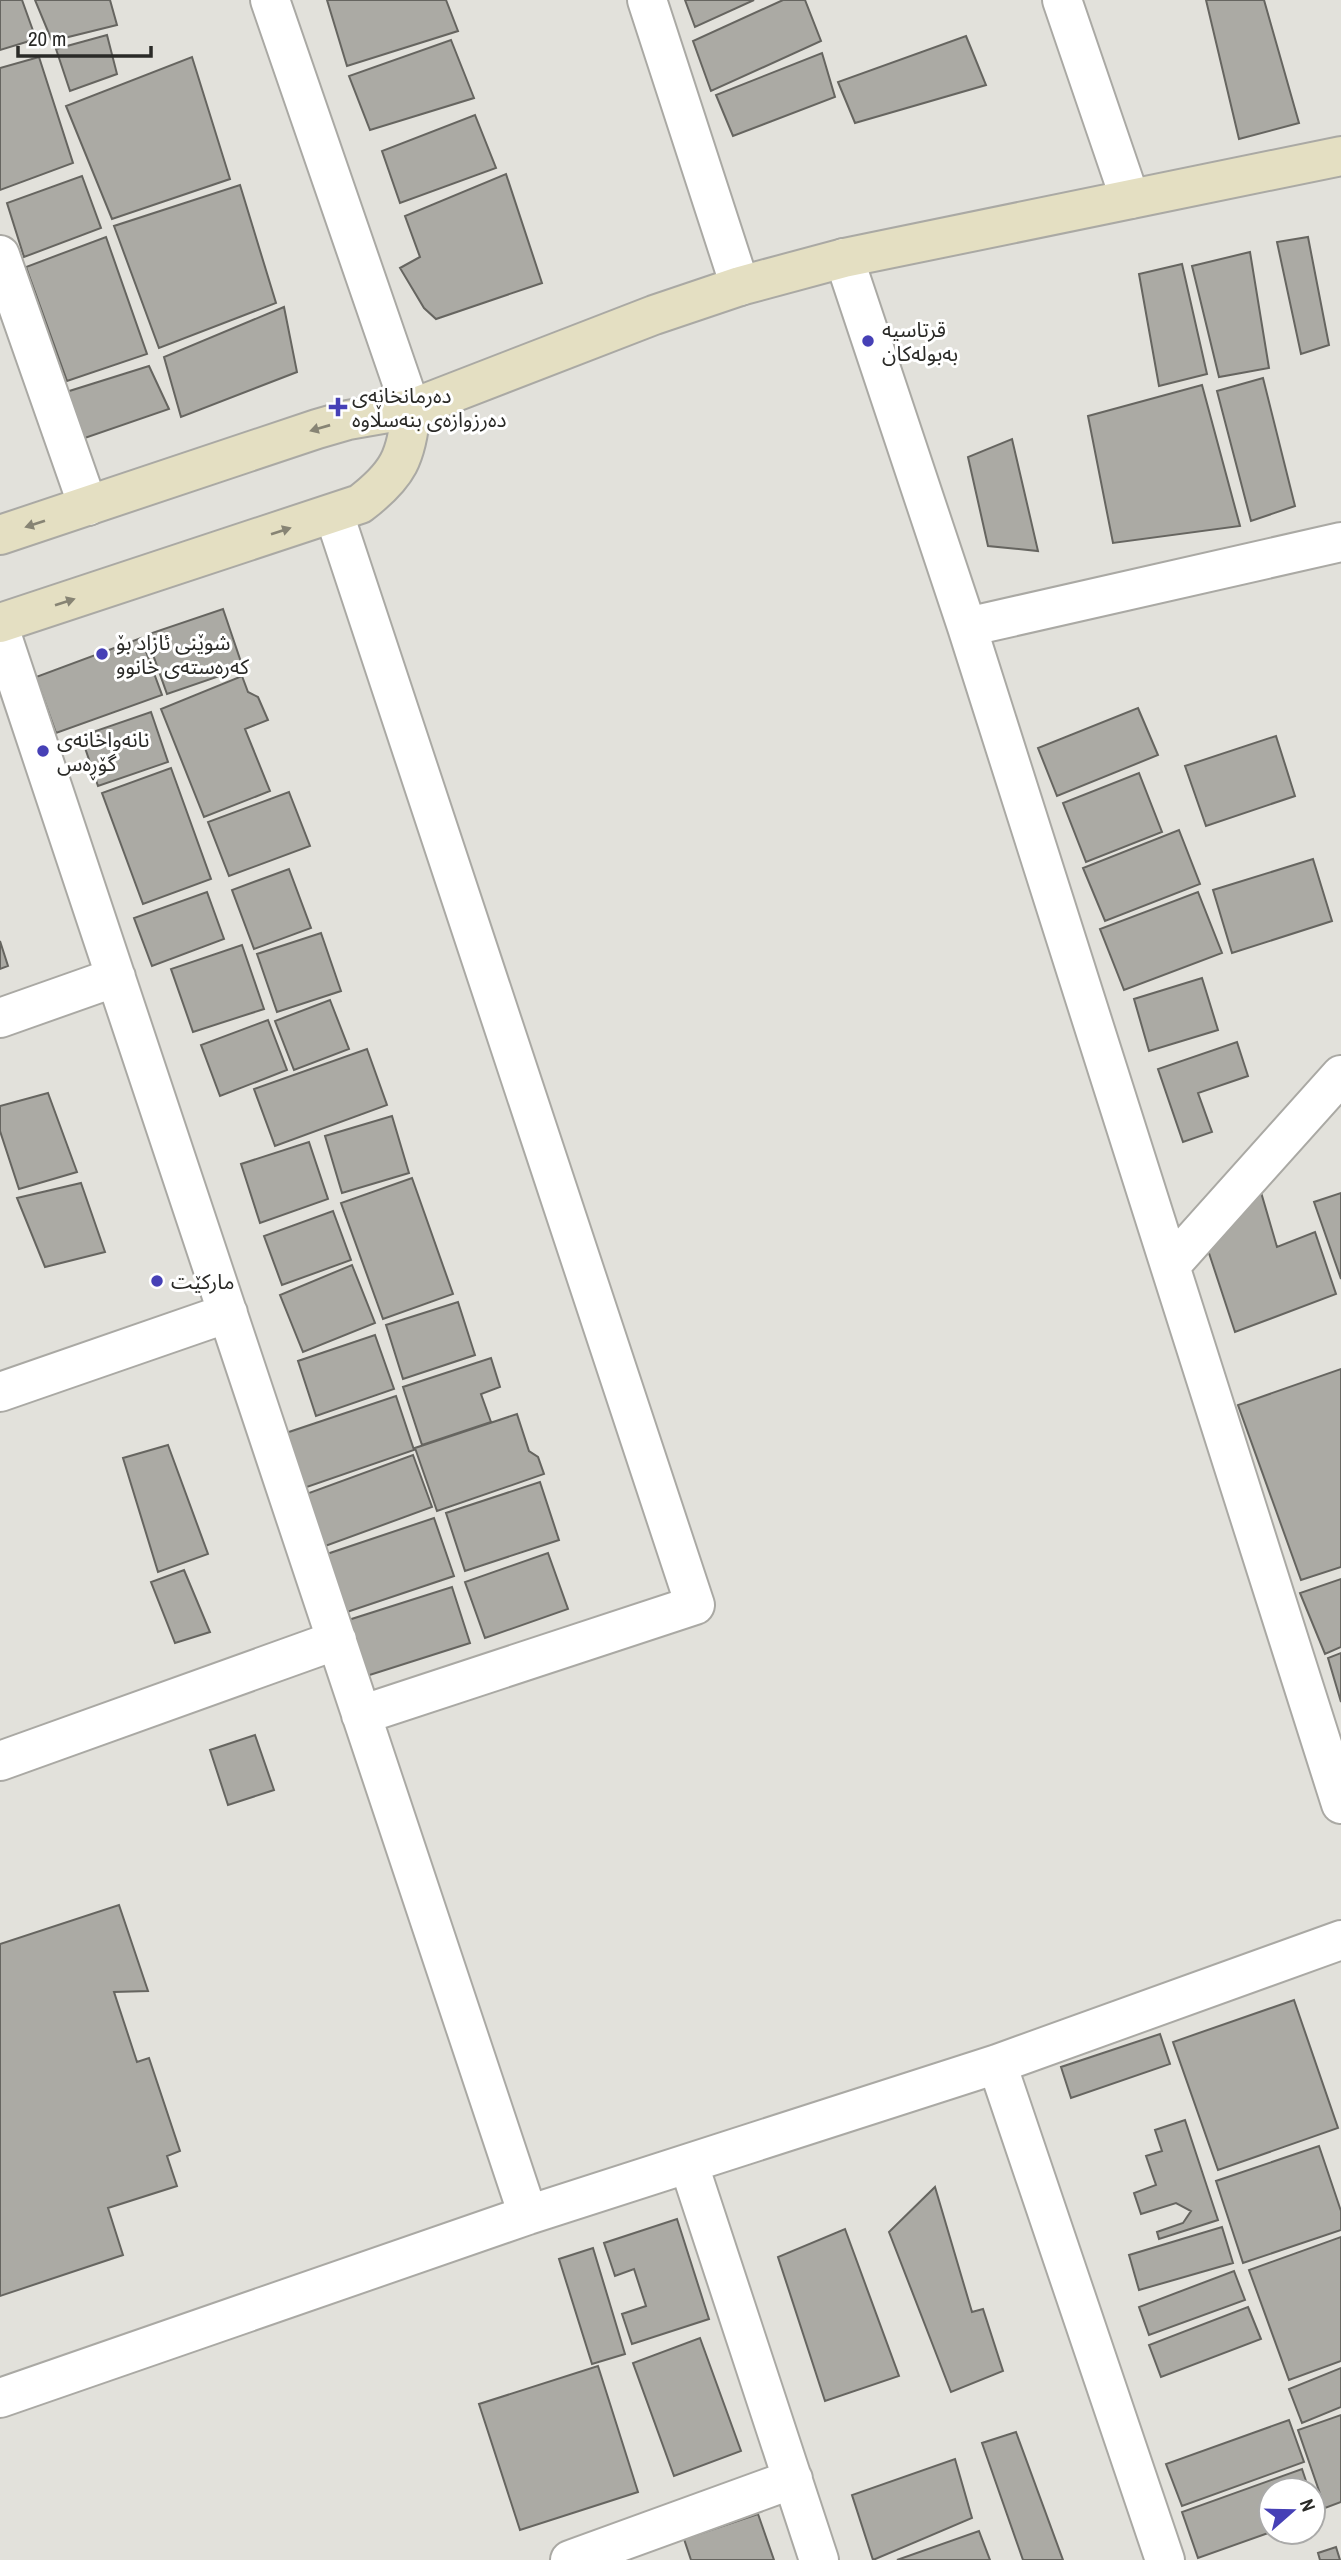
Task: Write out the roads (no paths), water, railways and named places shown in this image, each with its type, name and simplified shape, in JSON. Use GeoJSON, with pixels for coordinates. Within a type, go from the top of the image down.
{"type":"FeatureCollection","features":[{"type":"Feature","properties":{"kind":"street"},"geometry":{"type":"LineString","coordinates":[[0,624],[360,504],[383,487],[400,464],[409,438],[411,409],[270,0]]}},
{"type":"Feature","properties":{"kind":"street"},"geometry":{"type":"LineString","coordinates":[[647,0],[740,286]]}},
{"type":"Feature","properties":{"kind":"street"},"geometry":{"type":"LineString","coordinates":[[1062,0],[1130,199]]}},
{"type":"Feature","properties":{"kind":"street"},"geometry":{"type":"LineString","coordinates":[[0,535],[317,429],[348,420],[411,409],[654,315],[740,286],[844,258],[1341,156]]}},
{"type":"Feature","properties":{"kind":"street"},"geometry":{"type":"LineString","coordinates":[[0,254],[88,506]]}},
{"type":"Feature","properties":{"kind":"street"},"geometry":{"type":"LineString","coordinates":[[844,258],[967,627],[1341,1804]]}},
{"type":"Feature","properties":{"kind":"street"},"geometry":{"type":"LineString","coordinates":[[334,514],[695,1605],[361,1715]]}},
{"type":"Feature","properties":{"kind":"street"},"geometry":{"type":"LineString","coordinates":[[967,627],[1340,546]]}},
{"type":"Feature","properties":{"kind":"street"},"geometry":{"type":"LineString","coordinates":[[0,630],[528,2215]]}},
{"type":"Feature","properties":{"kind":"street"},"geometry":{"type":"LineString","coordinates":[[0,1018],[116,977]]}},
{"type":"Feature","properties":{"kind":"street"},"geometry":{"type":"LineString","coordinates":[[1170,1265],[1341,1075]]}},
{"type":"Feature","properties":{"kind":"street"},"geometry":{"type":"LineString","coordinates":[[0,1392],[228,1313]]}},
{"type":"Feature","properties":{"kind":"street"},"geometry":{"type":"LineString","coordinates":[[0,1761],[337,1640]]}},
{"type":"Feature","properties":{"kind":"street"},"geometry":{"type":"LineString","coordinates":[[0,2398],[528,2215],[997,2064],[1341,1940]]}},
{"type":"Feature","properties":{"kind":"street"},"geometry":{"type":"LineString","coordinates":[[997,2064],[1165,2560]]}},
{"type":"Feature","properties":{"kind":"street"},"geometry":{"type":"LineString","coordinates":[[689,2165],[819,2560]]}},
{"type":"Feature","properties":{"kind":"street"},"geometry":{"type":"LineString","coordinates":[[570,2560],[793,2479]]}},
{"type":"Feature","properties":{"kind":"place","name":"قرتاسیە بەبولەکان"},"geometry":{"type":"Point","coordinates":[868,341]}},
{"type":"Feature","properties":{"kind":"place","name":"دەرمانخانەی دەرزوازەی بنەسڵاوە"},"geometry":{"type":"Point","coordinates":[338,407]}},
{"type":"Feature","properties":{"kind":"place","name":"شوێنی ئازاد بۆ كەرەستەی خانوو"},"geometry":{"type":"Point","coordinates":[102,654]}},
{"type":"Feature","properties":{"kind":"place","name":"نانەواخانەی گۆڕەس"},"geometry":{"type":"Point","coordinates":[43,751]}},
{"type":"Feature","properties":{"kind":"place","name":"ماركێت"},"geometry":{"type":"Point","coordinates":[157,1281]}}]}
